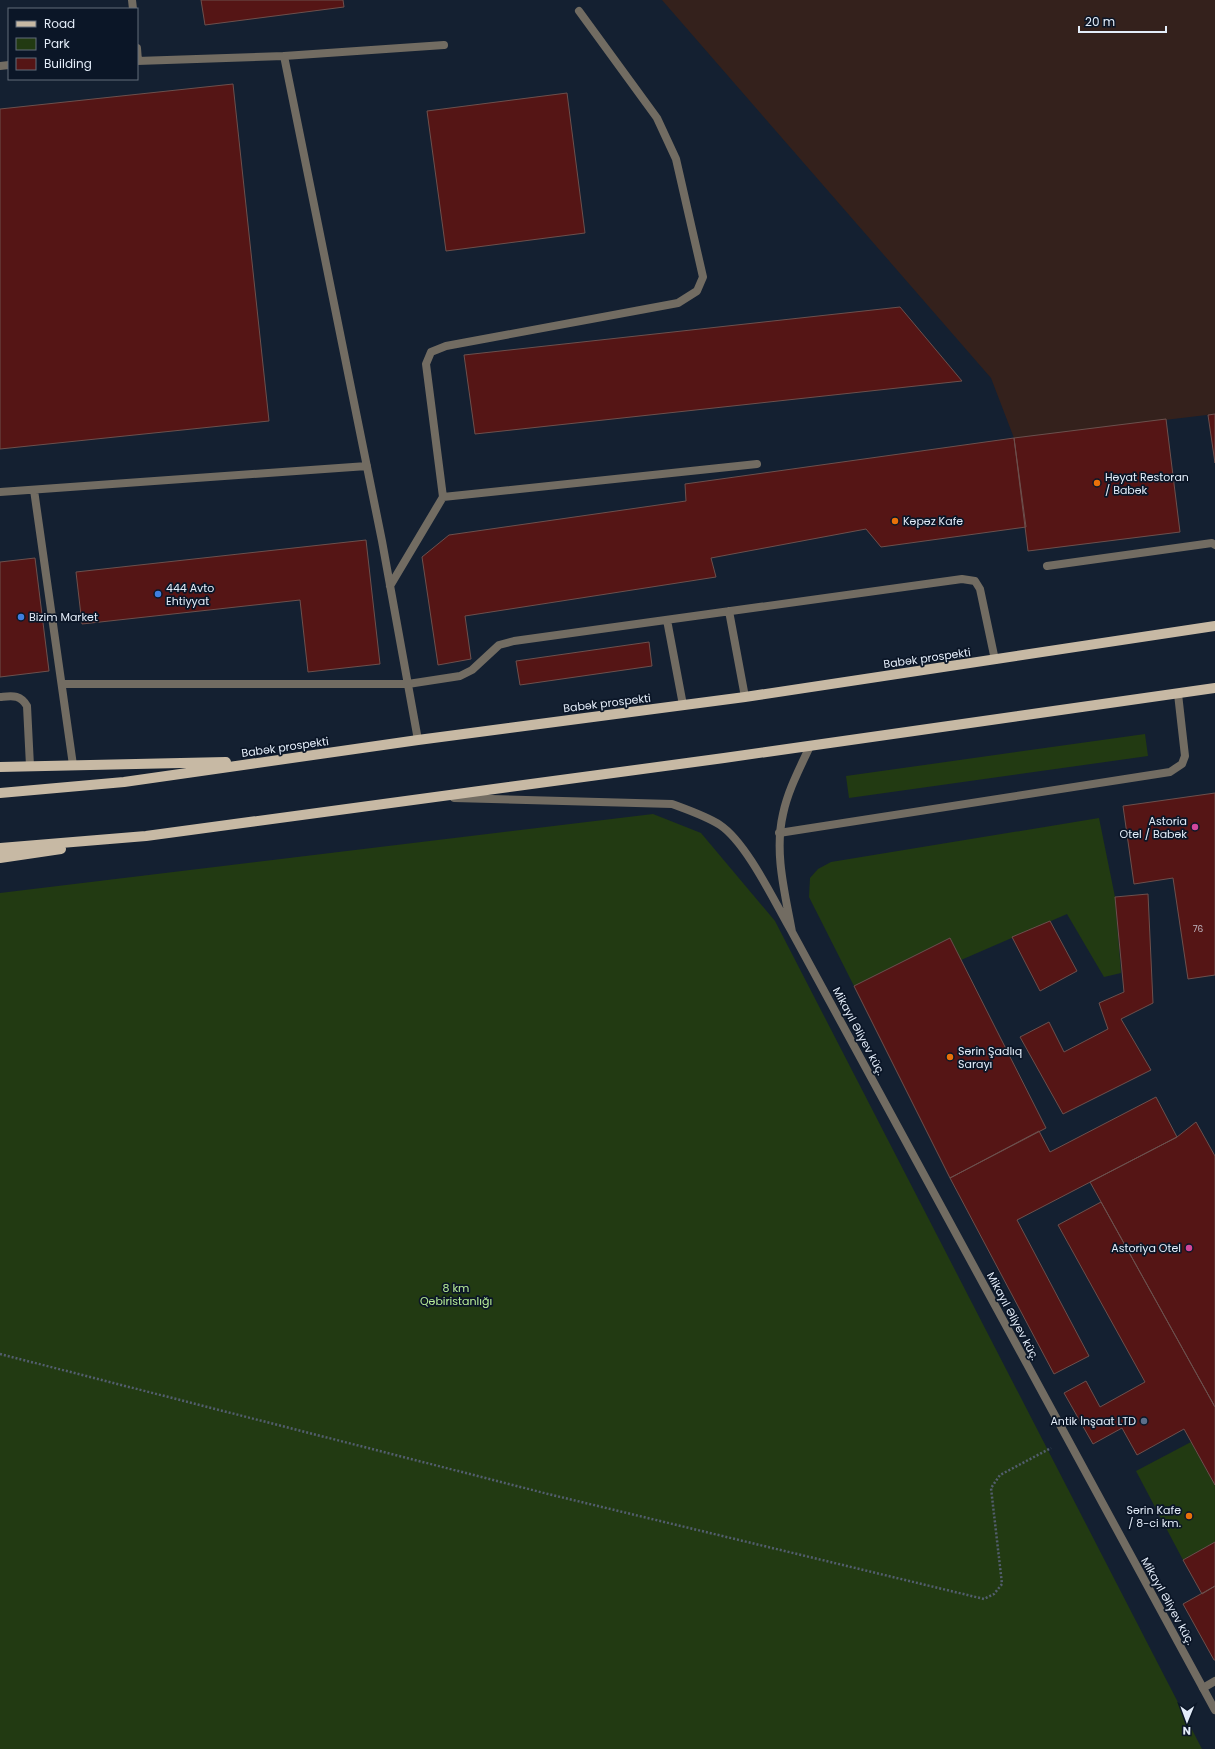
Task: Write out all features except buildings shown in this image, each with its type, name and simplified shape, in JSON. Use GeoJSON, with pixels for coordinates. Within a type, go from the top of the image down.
{"type":"FeatureCollection","features":[{"type":"Feature","properties":{"kind":"main road","name":"Babək prospekti"},"geometry":{"type":"LineString","coordinates":[[0,793],[124,782],[418,740],[745,697],[1215,626]]}},
{"type":"Feature","properties":{"kind":"main road"},"geometry":{"type":"LineString","coordinates":[[0,858],[146,836],[810,746],[1215,688]]}},
{"type":"Feature","properties":{"kind":"main road"},"geometry":{"type":"LineString","coordinates":[[0,767],[272,761]]}},
{"type":"Feature","properties":{"kind":"main road"},"geometry":{"type":"LineString","coordinates":[[0,848],[146,836]]}},
{"type":"Feature","properties":{"kind":"street"},"geometry":{"type":"LineString","coordinates":[[390,586],[443,497],[426,364],[431,352],[446,346],[678,303],[697,291],[703,277],[676,159],[657,118],[579,11]]}},
{"type":"Feature","properties":{"kind":"street"},"geometry":{"type":"LineString","coordinates":[[138,61],[284,56],[444,45]]}},
{"type":"Feature","properties":{"kind":"street"},"geometry":{"type":"LineString","coordinates":[[284,56],[367,466],[418,740]]}},
{"type":"Feature","properties":{"kind":"street"},"geometry":{"type":"LineString","coordinates":[[443,497],[757,464]]}},
{"type":"Feature","properties":{"kind":"street"},"geometry":{"type":"LineString","coordinates":[[0,492],[367,466]]}},
{"type":"Feature","properties":{"kind":"street"},"geometry":{"type":"LineString","coordinates":[[34,490],[73,765]]}},
{"type":"Feature","properties":{"kind":"street"},"geometry":{"type":"LineString","coordinates":[[1047,566],[1212,543],[1215,545]]}},
{"type":"Feature","properties":{"kind":"street"},"geometry":{"type":"LineString","coordinates":[[62,684],[408,684],[460,676],[472,670],[499,645],[514,641],[962,579],[975,581],[980,589],[995,660]]}},
{"type":"Feature","properties":{"kind":"street"},"geometry":{"type":"LineString","coordinates":[[729,611],[745,697]]}},
{"type":"Feature","properties":{"kind":"street"},"geometry":{"type":"LineString","coordinates":[[667,620],[683,705]]}},
{"type":"Feature","properties":{"kind":"street"},"geometry":{"type":"LineString","coordinates":[[780,833],[1170,772],[1182,764],[1185,756],[1178,694]]}},
{"type":"Feature","properties":{"kind":"street"},"geometry":{"type":"LineString","coordinates":[[0,697],[15,696],[23,700],[27,706],[30,766]]}},
{"type":"Feature","properties":{"kind":"street"},"geometry":{"type":"LineString","coordinates":[[792,932],[780,865],[780,833],[787,798],[810,746]]}},
{"type":"Feature","properties":{"kind":"street","name":"Mikayıl Əliyev küç."},"geometry":{"type":"LineString","coordinates":[[431,797],[672,804],[720,825],[734,838],[749,858],[792,932],[1215,1710]]}},
{"type":"Feature","properties":{"kind":"street"},"geometry":{"type":"LineString","coordinates":[[1203,1688],[1215,1681]]}},
{"type":"Feature","properties":{"kind":"path"},"geometry":{"type":"LineString","coordinates":[[0,1354],[548,1494],[984,1599],[994,1594],[1002,1584],[991,1488],[1000,1475],[1067,1439]]}},
{"type":"Feature","properties":{"kind":"shaded area"},"geometry":{"type":"Polygon","coordinates":[[[662,0],[1215,0],[1215,414],[1014,438],[991,378],[662,0]]]}},
{"type":"Feature","properties":{"kind":"green space"},"geometry":{"type":"Polygon","coordinates":[[[1145,734],[1148,756],[849,798],[846,776],[1145,734]]]}},
{"type":"Feature","properties":{"kind":"green space","name":"8 km Qəbiristanlığı"},"geometry":{"type":"Polygon","coordinates":[[[653,814],[701,833],[775,921],[1202,1749],[0,1749],[0,893],[653,814]]]}},
{"type":"Feature","properties":{"kind":"green space"},"geometry":{"type":"Polygon","coordinates":[[[1099,818],[1115,897],[1121,973],[1104,977],[1067,914],[961,960],[950,938],[854,986],[809,897],[810,878],[818,869],[831,862],[1099,818]]]}},
{"type":"Feature","properties":{"kind":"green space"},"geometry":{"type":"Polygon","coordinates":[[[1191,1442],[1215,1485],[1215,1542],[1183,1560],[1136,1471],[1191,1442]]]}},
{"type":"Feature","properties":{"kind":"place","name":"Həyat Restoran / Babək"},"geometry":{"type":"Point","coordinates":[1097,483]}},
{"type":"Feature","properties":{"kind":"place","name":"Kəpəz Kafe"},"geometry":{"type":"Point","coordinates":[895,521]}},
{"type":"Feature","properties":{"kind":"place","name":"444 Avto Ehtiyyat"},"geometry":{"type":"Point","coordinates":[158,594]}},
{"type":"Feature","properties":{"kind":"place","name":"Bizim Market"},"geometry":{"type":"Point","coordinates":[21,617]}},
{"type":"Feature","properties":{"kind":"place","name":"Astoria Otel / Babək"},"geometry":{"type":"Point","coordinates":[1195,827]}},
{"type":"Feature","properties":{"kind":"place","name":"Sərin Şadlıq Sarayı"},"geometry":{"type":"Point","coordinates":[950,1057]}},
{"type":"Feature","properties":{"kind":"place","name":"Astoriya Otel"},"geometry":{"type":"Point","coordinates":[1189,1248]}},
{"type":"Feature","properties":{"kind":"place","name":"Antik İnşaat LTD"},"geometry":{"type":"Point","coordinates":[1144,1421]}},
{"type":"Feature","properties":{"kind":"place","name":"Sərin Kafe / 8-ci km."},"geometry":{"type":"Point","coordinates":[1189,1516]}}]}
